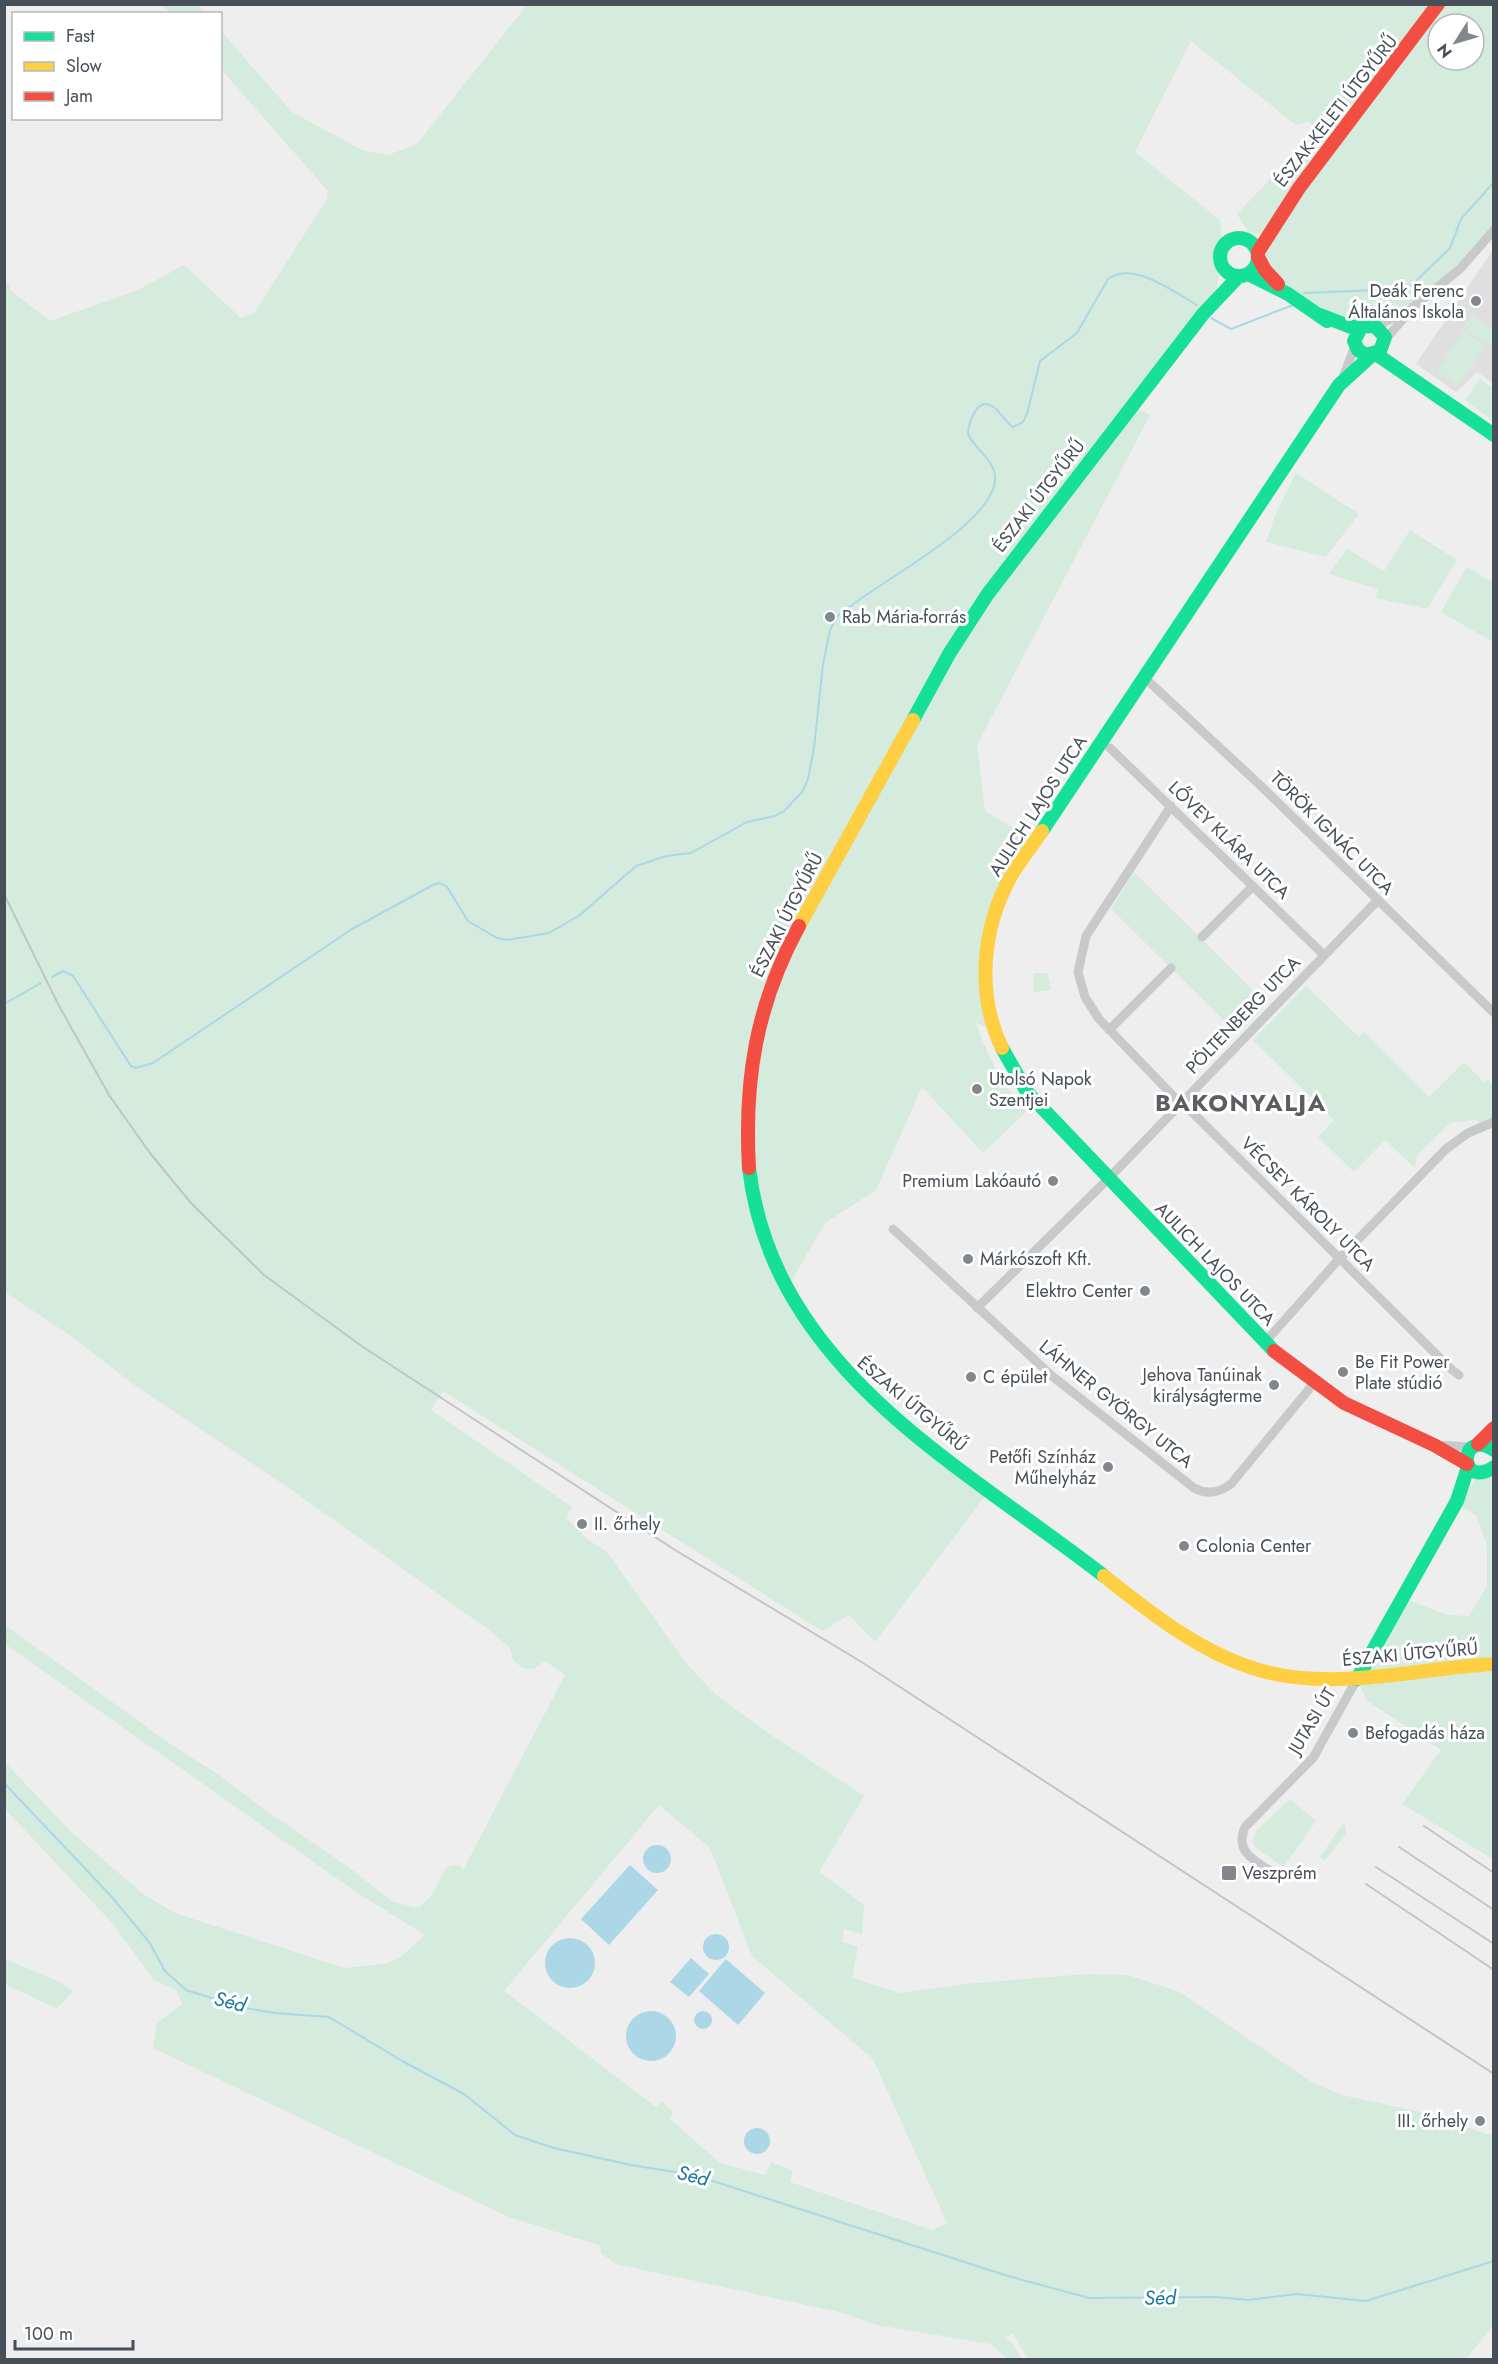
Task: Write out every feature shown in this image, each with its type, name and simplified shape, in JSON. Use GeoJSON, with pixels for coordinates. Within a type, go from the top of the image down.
{"type":"FeatureCollection","features":[{"type":"Feature","properties":{"kind":"main road","name":"ÉSZAK-KELETI ÚTGYŰRŰ"},"geometry":{"type":"LineString","coordinates":[[1258,254],[1283,210],[1405,53],[1438,4]]}},
{"type":"Feature","properties":{"kind":"main road","name":"ÉSZAK-KELETI ÚTGYŰRŰ"},"geometry":{"type":"LineString","coordinates":[[1245,238],[1262,230],[1283,210]]}},
{"type":"Feature","properties":{"kind":"main road"},"geometry":{"type":"LineString","coordinates":[[1288,294],[1268,274],[1250,241],[1245,238],[1235,238],[1226,243],[1220,253],[1222,265],[1229,273],[1243,275],[1288,294],[1320,315],[1355,344],[1361,354],[1373,355],[1415,380],[1494,435]]}},
{"type":"Feature","properties":{"kind":"main road"},"geometry":{"type":"LineString","coordinates":[[1243,275],[1255,267],[1258,254]]}},
{"type":"Feature","properties":{"kind":"main road","name":"ÉSZAKI ÚTGYŰRŰ"},"geometry":{"type":"LineString","coordinates":[[1203,314],[1221,281],[1222,265]]}},
{"type":"Feature","properties":{"kind":"main road","name":"ÉSZAKI ÚTGYŰRŰ"},"geometry":{"type":"LineString","coordinates":[[1243,275],[1203,314],[987,595],[949,654],[784,954],[766,996],[749,1063],[745,1122],[753,1200],[772,1256],[803,1319],[843,1370],[903,1424],[1176,1629],[1235,1662],[1275,1673],[1357,1679],[1494,1664]]}},
{"type":"Feature","properties":{"kind":"main road"},"geometry":{"type":"LineString","coordinates":[[1320,315],[1380,328],[1397,362],[1415,380]]}},
{"type":"Feature","properties":{"kind":"main road"},"geometry":{"type":"LineString","coordinates":[[1355,344],[1355,336],[1365,326]]}},
{"type":"Feature","properties":{"kind":"main road"},"geometry":{"type":"LineString","coordinates":[[1373,355],[1385,341]]}},
{"type":"Feature","properties":{"kind":"main road","name":"AULICH LAJOS UTCA"},"geometry":{"type":"LineString","coordinates":[[1373,355],[1340,385],[1011,877],[988,935],[984,990],[991,1025],[1016,1076],[1107,1179],[1279,1356],[1344,1403],[1481,1469]]}},
{"type":"Feature","properties":{"kind":"main road"},"geometry":{"type":"LineString","coordinates":[[1474,1445],[1494,1428]]}},
{"type":"Feature","properties":{"kind":"main road"},"geometry":{"type":"LineString","coordinates":[[1474,1445],[1487,1444],[1494,1450]]}},
{"type":"Feature","properties":{"kind":"main road","name":"JUTASI ÚT"},"geometry":{"type":"LineString","coordinates":[[1357,1679],[1457,1501],[1481,1469],[1466,1455],[1474,1445]]}},
{"type":"Feature","properties":{"kind":"street"},"geometry":{"type":"LineString","coordinates":[[1365,326],[1385,322],[1413,307],[1460,269],[1494,230]]}},
{"type":"Feature","properties":{"kind":"street"},"geometry":{"type":"LineString","coordinates":[[1385,341],[1413,307]]}},
{"type":"Feature","properties":{"kind":"street"},"geometry":{"type":"LineString","coordinates":[[1340,385],[1355,344]]}},
{"type":"Feature","properties":{"kind":"street","name":"TÖRÖK IGNÁC UTCA"},"geometry":{"type":"LineString","coordinates":[[1145,678],[1261,786],[1494,1013]]}},
{"type":"Feature","properties":{"kind":"street","name":"LŐVEY KLÁRA UTCA"},"geometry":{"type":"LineString","coordinates":[[1110,748],[1324,955]]}},
{"type":"Feature","properties":{"kind":"street","name":"VÉCSEY KÁROLY UTCA"},"geometry":{"type":"LineString","coordinates":[[1171,806],[1083,943],[1078,967],[1081,986],[1092,1009],[1109,1030],[1180,1102],[1450,1369],[1459,1375]]}},
{"type":"Feature","properties":{"kind":"street"},"geometry":{"type":"LineString","coordinates":[[1202,937],[1253,886]]}},
{"type":"Feature","properties":{"kind":"street","name":"PÖLTENBERG UTCA"},"geometry":{"type":"LineString","coordinates":[[977,1308],[1107,1179],[1377,901]]}},
{"type":"Feature","properties":{"kind":"street"},"geometry":{"type":"LineString","coordinates":[[1109,1030],[1171,968]]}},
{"type":"Feature","properties":{"kind":"street"},"geometry":{"type":"LineString","coordinates":[[1265,1342],[1339,1259],[1446,1149],[1468,1134],[1494,1122]]}},
{"type":"Feature","properties":{"kind":"street","name":"LÁHNER GYÖRGY UTCA"},"geometry":{"type":"LineString","coordinates":[[893,1229],[1052,1376],[1194,1488],[1204,1492],[1215,1492],[1231,1484],[1314,1383]]}},
{"type":"Feature","properties":{"kind":"street","name":"AULICH LAJOS UTCA"},"geometry":{"type":"LineString","coordinates":[[1434,1445],[1474,1445]]}},
{"type":"Feature","properties":{"kind":"street","name":"JUTASI ÚT"},"geometry":{"type":"LineString","coordinates":[[1274,1873],[1251,1858],[1242,1848],[1241,1841],[1245,1827],[1313,1758],[1357,1679]]}},
{"type":"Feature","properties":{"kind":"shaded area","name":"Deák Ferenc Általános Iskola"},"geometry":{"type":"Polygon","coordinates":[[[1493,250],[1493,383],[1477,372],[1456,392],[1416,364],[1493,250]]]}},
{"type":"Feature","properties":{"kind":"green space"},"geometry":{"type":"Polygon","coordinates":[[[162,5],[197,5],[204,12],[169,12],[162,5]]]}},
{"type":"Feature","properties":{"kind":"green space"},"geometry":{"type":"Polygon","coordinates":[[[527,5],[1493,5],[1493,229],[1450,277],[1433,292],[1395,316],[1375,323],[1354,326],[1341,322],[1288,293],[1261,262],[1270,236],[1249,233],[1237,214],[1280,169],[1313,125],[1308,122],[1298,125],[1293,123],[1191,41],[1135,152],[1220,220],[1222,240],[1217,257],[1219,277],[1217,288],[1210,299],[1131,405],[1150,415],[977,745],[985,811],[1032,840],[988,935],[992,1030],[976,1023],[996,1070],[1026,1112],[983,1153],[922,1087],[876,1190],[825,1223],[788,1287],[844,1369],[990,1489],[875,1642],[849,1615],[822,1631],[443,1391],[431,1410],[572,1507],[566,1518],[587,1539],[607,1552],[687,1664],[715,1694],[765,1731],[864,1796],[819,1872],[864,1905],[862,1934],[844,1929],[842,1942],[858,1947],[852,1978],[901,1993],[965,1984],[1087,1974],[1128,1975],[1180,1992],[1313,2083],[1342,2095],[1424,2113],[1493,2136],[1493,2325],[1466,2359],[1028,2359],[1013,2333],[1005,2338],[1012,2343],[1022,2359],[1007,2359],[991,2344],[877,2325],[839,2312],[616,2264],[601,2253],[601,2246],[509,2217],[153,2048],[157,2023],[182,2004],[176,1990],[154,1980],[113,1924],[5,1809],[4,1761],[70,1831],[143,1894],[175,1913],[344,1968],[384,1964],[398,1959],[425,1935],[356,1892],[5,1644],[5,1625],[169,1743],[219,1775],[351,1869],[393,1902],[419,1908],[434,1892],[444,1871],[450,1866],[460,1865],[463,1870],[565,1675],[545,1661],[533,1669],[522,1668],[513,1659],[510,1648],[489,1630],[286,1486],[137,1387],[68,1334],[5,1292],[5,282],[10,286],[10,290],[50,321],[136,291],[184,265],[241,318],[254,313],[327,199],[328,191],[222,70],[222,32],[292,112],[364,151],[388,155],[417,144],[527,5]],[[659,1805],[504,1991],[656,2107],[662,2102],[673,2112],[670,2119],[720,2163],[765,2175],[771,2162],[793,2171],[790,2182],[932,2230],[947,2223],[873,2059],[752,1956],[710,1848],[659,1805]]]}},
{"type":"Feature","properties":{"kind":"green space"},"geometry":{"type":"Polygon","coordinates":[[[1472,315],[1493,329],[1493,340],[1490,346],[1463,328],[1472,315]]]}},
{"type":"Feature","properties":{"kind":"green space"},"geometry":{"type":"Polygon","coordinates":[[[1464,331],[1485,346],[1458,386],[1437,371],[1464,331]]]}},
{"type":"Feature","properties":{"kind":"green space"},"geometry":{"type":"Polygon","coordinates":[[[1480,379],[1493,389],[1493,421],[1465,400],[1480,379]]]}},
{"type":"Feature","properties":{"kind":"green space"},"geometry":{"type":"Polygon","coordinates":[[[1296,473],[1359,514],[1326,557],[1266,542],[1276,513],[1296,473]]]}},
{"type":"Feature","properties":{"kind":"green space"},"geometry":{"type":"Polygon","coordinates":[[[1410,530],[1457,560],[1427,609],[1376,598],[1378,589],[1329,574],[1347,549],[1384,571],[1410,530]]]}},
{"type":"Feature","properties":{"kind":"green space"},"geometry":{"type":"Polygon","coordinates":[[[1467,567],[1493,583],[1493,642],[1441,612],[1467,567]]]}},
{"type":"Feature","properties":{"kind":"green space"},"geometry":{"type":"Polygon","coordinates":[[[1134,872],[1267,1004],[1238,1034],[1111,909],[1134,872]]]}},
{"type":"Feature","properties":{"kind":"green space"},"geometry":{"type":"Polygon","coordinates":[[[1033,973],[1047,973],[1051,990],[1034,992],[1033,973]]]}},
{"type":"Feature","properties":{"kind":"green space"},"geometry":{"type":"Polygon","coordinates":[[[1306,986],[1359,1037],[1364,1032],[1429,1097],[1464,1062],[1484,1082],[1488,1079],[1493,1085],[1493,1122],[1485,1127],[1476,1120],[1450,1123],[1417,1155],[1415,1168],[1385,1140],[1354,1172],[1318,1137],[1334,1120],[1253,1040],[1306,986]]]}},
{"type":"Feature","properties":{"kind":"green space"},"geometry":{"type":"Polygon","coordinates":[[[1481,1474],[1493,1475],[1493,1859],[1402,1804],[1441,1750],[1366,1700],[1357,1677],[1400,1597],[1447,1615],[1469,1616],[1487,1586],[1487,1545],[1476,1515],[1455,1503],[1481,1474]]]}},
{"type":"Feature","properties":{"kind":"green space"},"geometry":{"type":"Polygon","coordinates":[[[1290,1799],[1316,1821],[1283,1867],[1256,1848],[1252,1842],[1257,1830],[1290,1799]]]}},
{"type":"Feature","properties":{"kind":"green space"},"geometry":{"type":"Polygon","coordinates":[[[1344,1822],[1346,1833],[1325,1861],[1320,1857],[1344,1822]]]}},
{"type":"Feature","properties":{"kind":"green space"},"geometry":{"type":"Polygon","coordinates":[[[1305,1869],[1314,1874],[1309,1880],[1302,1880],[1293,1875],[1305,1869]]]}},
{"type":"Feature","properties":{"kind":"green space"},"geometry":{"type":"Polygon","coordinates":[[[5,1959],[58,1981],[73,1991],[57,2009],[5,1984],[5,1959]]]}},
{"type":"Feature","properties":{"kind":"water"},"geometry":{"type":"Polygon","coordinates":[[[657,1845],[667,1849],[671,1859],[667,1869],[657,1873],[647,1869],[643,1859],[647,1849],[657,1845]]]}},
{"type":"Feature","properties":{"kind":"water"},"geometry":{"type":"Polygon","coordinates":[[[630,1865],[658,1890],[609,1945],[581,1919],[630,1865]]]}},
{"type":"Feature","properties":{"kind":"water"},"geometry":{"type":"Polygon","coordinates":[[[716,1934],[725,1938],[729,1947],[725,1956],[716,1960],[707,1956],[703,1947],[707,1938],[716,1934]]]}},
{"type":"Feature","properties":{"kind":"water"},"geometry":{"type":"Polygon","coordinates":[[[570,1938],[588,1945],[595,1963],[588,1981],[570,1988],[552,1981],[545,1963],[552,1945],[570,1938]]]}},
{"type":"Feature","properties":{"kind":"water"},"geometry":{"type":"Polygon","coordinates":[[[691,1958],[709,1974],[689,1997],[670,1982],[691,1958]]]}},
{"type":"Feature","properties":{"kind":"water"},"geometry":{"type":"Polygon","coordinates":[[[726,1959],[765,1993],[738,2025],[699,1991],[726,1959]]]}},
{"type":"Feature","properties":{"kind":"water"},"geometry":{"type":"Polygon","coordinates":[[[651,2011],[669,2018],[676,2036],[669,2054],[651,2061],[633,2054],[626,2036],[633,2018],[651,2011]]]}},
{"type":"Feature","properties":{"kind":"water"},"geometry":{"type":"Polygon","coordinates":[[[703,2011],[709,2014],[712,2020],[709,2026],[703,2029],[697,2026],[694,2020],[697,2014],[703,2011]]]}},
{"type":"Feature","properties":{"kind":"water"},"geometry":{"type":"Polygon","coordinates":[[[757,2128],[766,2132],[770,2141],[766,2150],[757,2154],[748,2150],[744,2141],[748,2132],[757,2128]]]}},
{"type":"Feature","properties":{"kind":"waterway"},"geometry":{"type":"LineString","coordinates":[[1304,293],[1403,289],[1412,285],[1450,248],[1461,219],[1494,182]]}},
{"type":"Feature","properties":{"kind":"waterway"},"geometry":{"type":"LineString","coordinates":[[52,977],[63,971],[73,976],[131,1066],[136,1068],[153,1063],[352,929],[435,884],[440,883],[447,887],[468,921],[497,938],[507,940],[549,933],[580,915],[636,866],[666,856],[691,853],[747,822],[775,816],[784,811],[802,792],[808,779],[814,748],[823,664],[830,630],[837,617],[955,534],[976,514],[990,495],[995,477],[994,471],[968,434],[970,422],[979,406],[990,405],[1013,427],[1023,422],[1040,361],[1077,333],[1108,279],[1118,274],[1141,275],[1197,305]]}},
{"type":"Feature","properties":{"kind":"waterway"},"geometry":{"type":"LineString","coordinates":[[1211,318],[1231,329],[1293,305]]}},
{"type":"Feature","properties":{"kind":"waterway"},"geometry":{"type":"LineString","coordinates":[[4,1004],[41,983]]}},
{"type":"Feature","properties":{"kind":"waterway","name":"Séd"},"geometry":{"type":"LineString","coordinates":[[4,1783],[111,1896],[149,1942],[165,1971],[186,1990],[240,2007],[275,2013],[329,2017],[404,2062],[464,2094],[515,2135],[554,2148],[631,2165],[694,2175],[1008,2276],[1089,2298],[1217,2297],[1248,2300],[1297,2294],[1366,2301],[1494,2261]]}},
{"type":"Feature","properties":{"kind":"railway"},"geometry":{"type":"LineString","coordinates":[[4,894],[58,1004],[109,1095],[150,1153],[191,1203],[264,1275],[363,1347],[675,1550],[860,1661],[1494,2074]]}},
{"type":"Feature","properties":{"kind":"railway"},"geometry":{"type":"LineString","coordinates":[[1424,1826],[1494,1873]]}},
{"type":"Feature","properties":{"kind":"railway"},"geometry":{"type":"LineString","coordinates":[[1399,1847],[1494,1910]]}},
{"type":"Feature","properties":{"kind":"railway"},"geometry":{"type":"LineString","coordinates":[[1376,1867],[1494,1944]]}},
{"type":"Feature","properties":{"kind":"railway"},"geometry":{"type":"LineString","coordinates":[[1366,1884],[1494,1970]]}},
{"type":"Feature","properties":{"kind":"traffic: fast"},"geometry":{"type":"LineString","coordinates":[[1239,238],[1253,243],[1258,257],[1253,271],[1239,276],[1225,271],[1220,257],[1225,243],[1239,238]]}},
{"type":"Feature","properties":{"kind":"traffic: fast"},"geometry":{"type":"LineString","coordinates":[[1248,274],[1288,294],[1327,321]]}},
{"type":"Feature","properties":{"kind":"traffic: fast"},"geometry":{"type":"LineString","coordinates":[[913,720],[949,654],[987,595],[1203,314],[1239,276]]}},
{"type":"Feature","properties":{"kind":"traffic: fast"},"geometry":{"type":"LineString","coordinates":[[1320,315],[1351,327],[1375,326],[1385,337],[1380,351],[1366,355],[1358,350],[1354,341],[1361,328]]}},
{"type":"Feature","properties":{"kind":"traffic: fast"},"geometry":{"type":"LineString","coordinates":[[1376,354],[1494,435]]}},
{"type":"Feature","properties":{"kind":"traffic: fast"},"geometry":{"type":"LineString","coordinates":[[1042,831],[1339,385],[1371,356]]}},
{"type":"Feature","properties":{"kind":"traffic: fast"},"geometry":{"type":"LineString","coordinates":[[1002,1048],[1027,1092],[1274,1351]]}},
{"type":"Feature","properties":{"kind":"traffic: fast"},"geometry":{"type":"LineString","coordinates":[[749,1168],[765,1239],[794,1301],[834,1356],[882,1405],[935,1451],[1104,1576]]}},
{"type":"Feature","properties":{"kind":"traffic: fast"},"geometry":{"type":"LineString","coordinates":[[1494,1450],[1482,1445],[1474,1446],[1467,1459],[1474,1471],[1482,1472],[1494,1467]]}},
{"type":"Feature","properties":{"kind":"traffic: fast"},"geometry":{"type":"LineString","coordinates":[[1357,1679],[1457,1501],[1468,1467]]}},
{"type":"Feature","properties":{"kind":"traffic: slow"},"geometry":{"type":"LineString","coordinates":[[799,926],[913,720]]}},
{"type":"Feature","properties":{"kind":"traffic: slow"},"geometry":{"type":"LineString","coordinates":[[1002,1048],[988,1006],[986,961],[989,939],[1001,896],[1011,876],[1042,831]]}},
{"type":"Feature","properties":{"kind":"traffic: slow"},"geometry":{"type":"LineString","coordinates":[[1104,1576],[1158,1618],[1196,1643],[1237,1663],[1259,1670],[1287,1676],[1346,1679],[1494,1664]]}},
{"type":"Feature","properties":{"kind":"traffic: jam"},"geometry":{"type":"LineString","coordinates":[[1258,252],[1299,188],[1438,4]]}},
{"type":"Feature","properties":{"kind":"traffic: jam"},"geometry":{"type":"LineString","coordinates":[[1258,257],[1265,270],[1278,284]]}},
{"type":"Feature","properties":{"kind":"traffic: jam"},"geometry":{"type":"LineString","coordinates":[[749,1168],[749,1104],[756,1044],[772,985],[799,926]]}},
{"type":"Feature","properties":{"kind":"traffic: jam"},"geometry":{"type":"LineString","coordinates":[[1274,1351],[1344,1403],[1434,1445],[1467,1464]]}},
{"type":"Feature","properties":{"kind":"traffic: jam"},"geometry":{"type":"LineString","coordinates":[[1478,1444],[1494,1428]]}},
{"type":"Feature","properties":{"kind":"place","name":"Deák Ferenc Általános Iskola"},"geometry":{"type":"Point","coordinates":[1476,301]}},
{"type":"Feature","properties":{"kind":"place","name":"Rab Mária-forrás"},"geometry":{"type":"Point","coordinates":[830,617]}},
{"type":"Feature","properties":{"kind":"place","name":"Utolsó Napok Szentjei"},"geometry":{"type":"Point","coordinates":[977,1089]}},
{"type":"Feature","properties":{"kind":"place","name":"Premium Lakóautó"},"geometry":{"type":"Point","coordinates":[1053,1181]}},
{"type":"Feature","properties":{"kind":"place","name":"Márkószoft Kft."},"geometry":{"type":"Point","coordinates":[968,1259]}},
{"type":"Feature","properties":{"kind":"place","name":"Elektro Center"},"geometry":{"type":"Point","coordinates":[1145,1291]}},
{"type":"Feature","properties":{"kind":"place","name":"Be Fit Power Plate stúdió"},"geometry":{"type":"Point","coordinates":[1343,1372]}},
{"type":"Feature","properties":{"kind":"place","name":"C épület"},"geometry":{"type":"Point","coordinates":[971,1377]}},
{"type":"Feature","properties":{"kind":"place","name":"Jehova Tanúinak királyságterme"},"geometry":{"type":"Point","coordinates":[1274,1385]}},
{"type":"Feature","properties":{"kind":"place","name":"Petőfi Színház Műhelyház"},"geometry":{"type":"Point","coordinates":[1108,1467]}},
{"type":"Feature","properties":{"kind":"place","name":"II. őrhely"},"geometry":{"type":"Point","coordinates":[582,1524]}},
{"type":"Feature","properties":{"kind":"place","name":"Colonia Center"},"geometry":{"type":"Point","coordinates":[1184,1546]}},
{"type":"Feature","properties":{"kind":"place","name":"Befogadás háza"},"geometry":{"type":"Point","coordinates":[1353,1733]}},
{"type":"Feature","properties":{"kind":"place","name":"Veszprém"},"geometry":{"type":"Point","coordinates":[1229,1873]}},
{"type":"Feature","properties":{"kind":"place","name":"III. őrhely"},"geometry":{"type":"Point","coordinates":[1480,2121]}},
{"type":"Feature","properties":{"kind":"district","name":"BAKONYALJA"},"geometry":{"type":"Point","coordinates":[1241,1102]}}]}
